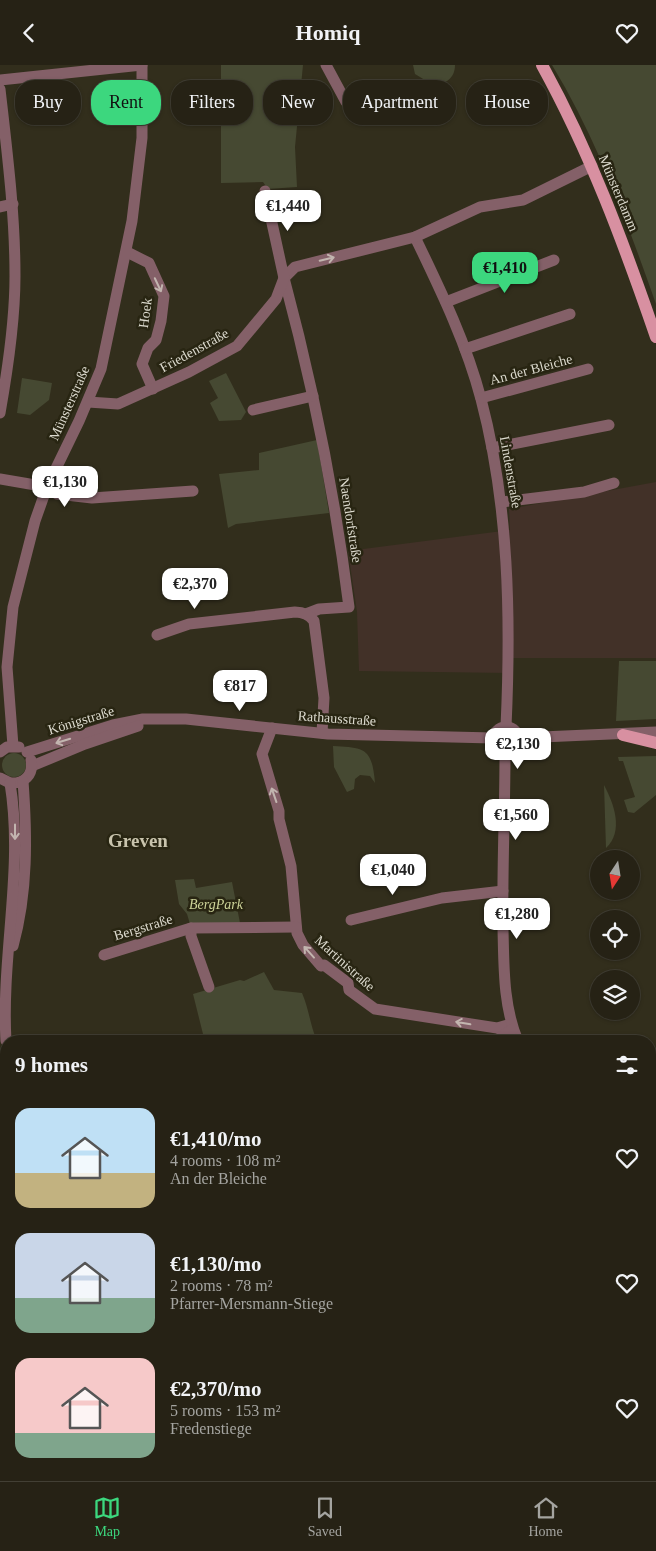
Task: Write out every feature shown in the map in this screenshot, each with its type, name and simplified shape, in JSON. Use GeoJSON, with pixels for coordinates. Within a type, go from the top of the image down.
{"type":"FeatureCollection","features":[{"type":"Feature","properties":{"kind":"main road","name":"Münsterdamm"},"geometry":{"type":"LineString","coordinates":[[542,65],[592,166],[620,235],[656,337]]}},
{"type":"Feature","properties":{"kind":"main road"},"geometry":{"type":"LineString","coordinates":[[623,735],[656,743]]}},
{"type":"Feature","properties":{"kind":"street"},"geometry":{"type":"LineString","coordinates":[[0,80],[142,65]]}},
{"type":"Feature","properties":{"kind":"street","name":"Münsterstraße"},"geometry":{"type":"LineString","coordinates":[[13,747],[7,677],[10,628],[17,587],[46,487],[88,402],[101,369],[127,252],[142,138],[142,65]]}},
{"type":"Feature","properties":{"kind":"street"},"geometry":{"type":"LineString","coordinates":[[326,65],[343,96]]}},
{"type":"Feature","properties":{"kind":"street"},"geometry":{"type":"LineString","coordinates":[[0,89],[13,204],[15,277],[0,413]]}},
{"type":"Feature","properties":{"kind":"street"},"geometry":{"type":"LineString","coordinates":[[284,278],[295,267],[416,237],[480,207],[523,200],[592,166]]}},
{"type":"Feature","properties":{"kind":"street"},"geometry":{"type":"LineString","coordinates":[[265,191],[284,278]]}},
{"type":"Feature","properties":{"kind":"street"},"geometry":{"type":"LineString","coordinates":[[0,207],[13,204]]}},
{"type":"Feature","properties":{"kind":"street","name":"Lindenstraße"},"geometry":{"type":"LineString","coordinates":[[416,237],[465,349],[481,398],[502,502],[507,620],[506,727]]}},
{"type":"Feature","properties":{"kind":"street","name":"Hoek"},"geometry":{"type":"LineString","coordinates":[[127,252],[148,263],[164,296],[161,321],[156,340],[148,348],[142,364],[153,389]]}},
{"type":"Feature","properties":{"kind":"street"},"geometry":{"type":"LineString","coordinates":[[446,302],[554,260]]}},
{"type":"Feature","properties":{"kind":"street","name":"Friedenstraße"},"geometry":{"type":"LineString","coordinates":[[88,402],[118,404],[189,372],[237,346],[276,299],[284,278]]}},
{"type":"Feature","properties":{"kind":"street","name":"Naendorfstraße"},"geometry":{"type":"LineString","coordinates":[[284,278],[302,345],[313,397],[341,540],[349,607],[319,609],[306,614]]}},
{"type":"Feature","properties":{"kind":"street"},"geometry":{"type":"LineString","coordinates":[[465,349],[570,314]]}},
{"type":"Feature","properties":{"kind":"street","name":"An der Bleiche"},"geometry":{"type":"LineString","coordinates":[[481,398],[588,369]]}},
{"type":"Feature","properties":{"kind":"street"},"geometry":{"type":"LineString","coordinates":[[253,411],[313,397]]}},
{"type":"Feature","properties":{"kind":"street"},"geometry":{"type":"LineString","coordinates":[[492,448],[609,425]]}},
{"type":"Feature","properties":{"kind":"street"},"geometry":{"type":"LineString","coordinates":[[0,479],[46,487],[57,493],[92,498],[193,491]]}},
{"type":"Feature","properties":{"kind":"street"},"geometry":{"type":"LineString","coordinates":[[502,502],[584,492],[614,483]]}},
{"type":"Feature","properties":{"kind":"street"},"geometry":{"type":"LineString","coordinates":[[157,635],[189,624],[294,612],[306,614],[314,621],[324,698],[322,733]]}},
{"type":"Feature","properties":{"kind":"street","name":"Rathausstraße"},"geometry":{"type":"LineString","coordinates":[[144,722],[179,719],[322,733],[492,738]]}},
{"type":"Feature","properties":{"kind":"street","name":"Königstraße"},"geometry":{"type":"LineString","coordinates":[[27,752],[113,725],[144,722]]}},
{"type":"Feature","properties":{"kind":"street","name":"Königstraße"},"geometry":{"type":"LineString","coordinates":[[32,766],[144,722]]}},
{"type":"Feature","properties":{"kind":"street"},"geometry":{"type":"LineString","coordinates":[[506,727],[514,730],[519,738],[516,749],[505,753],[495,748],[492,738],[498,729],[506,727]]}},
{"type":"Feature","properties":{"kind":"street","name":"Martinistraße"},"geometry":{"type":"LineString","coordinates":[[272,728],[262,754],[279,811],[279,819],[291,866],[296,927],[303,945],[321,965],[324,965],[348,983],[349,990],[375,1009],[496,1028],[512,1027]]}},
{"type":"Feature","properties":{"kind":"street"},"geometry":{"type":"LineString","coordinates":[[519,738],[623,735],[656,732]]}},
{"type":"Feature","properties":{"kind":"street"},"geometry":{"type":"LineString","coordinates":[[0,752],[13,747],[27,752],[32,766],[30,773],[23,781],[26,845],[24,887],[16,937],[9,962]]}},
{"type":"Feature","properties":{"kind":"street"},"geometry":{"type":"LineString","coordinates":[[505,753],[502,891],[504,981],[512,1027],[515,1035]]}},
{"type":"Feature","properties":{"kind":"street"},"geometry":{"type":"LineString","coordinates":[[4,1035],[15,830],[5,781],[23,781]]}},
{"type":"Feature","properties":{"kind":"street"},"geometry":{"type":"LineString","coordinates":[[351,921],[442,898],[502,891]]}},
{"type":"Feature","properties":{"kind":"street","name":"Bergstraße"},"geometry":{"type":"LineString","coordinates":[[104,955],[191,929],[296,927]]}},
{"type":"Feature","properties":{"kind":"street","name":"Bergstraße"},"geometry":{"type":"LineString","coordinates":[[191,929],[191,936],[209,987]]}},
{"type":"Feature","properties":{"kind":"street"},"geometry":{"type":"LineString","coordinates":[[502,1035],[512,1027]]}},
{"type":"Feature","properties":{"kind":"shaded area"},"geometry":{"type":"Polygon","coordinates":[[[656,482],[656,658],[511,658],[510,673],[359,671],[357,612],[348,551],[510,530],[509,509],[656,482]]]}},
{"type":"Feature","properties":{"kind":"green space"},"geometry":{"type":"Polygon","coordinates":[[[221,65],[303,65],[302,80],[263,80],[263,125],[297,125],[295,147],[297,187],[268,189],[263,182],[221,183],[221,125],[253,125],[253,80],[221,80],[221,65]]]}},
{"type":"Feature","properties":{"kind":"green space"},"geometry":{"type":"Polygon","coordinates":[[[413,65],[455,65],[455,70],[447,80],[425,80],[415,74],[413,65]]]}},
{"type":"Feature","properties":{"kind":"green space"},"geometry":{"type":"Polygon","coordinates":[[[552,65],[656,65],[656,304],[610,181],[583,122],[552,65]]]}},
{"type":"Feature","properties":{"kind":"green space"},"geometry":{"type":"Polygon","coordinates":[[[226,373],[246,412],[241,420],[219,421],[210,403],[218,398],[209,381],[226,373]]]}},
{"type":"Feature","properties":{"kind":"green space"},"geometry":{"type":"Polygon","coordinates":[[[22,378],[52,383],[49,400],[30,415],[17,413],[22,378]]]}},
{"type":"Feature","properties":{"kind":"green space"},"geometry":{"type":"Polygon","coordinates":[[[317,440],[329,513],[236,524],[228,528],[219,474],[259,470],[259,453],[317,440]]]}},
{"type":"Feature","properties":{"kind":"green space"},"geometry":{"type":"Polygon","coordinates":[[[619,661],[656,661],[656,719],[616,721],[619,661]]]}},
{"type":"Feature","properties":{"kind":"green space"},"geometry":{"type":"Polygon","coordinates":[[[333,746],[359,749],[369,756],[374,771],[375,783],[370,776],[360,775],[355,779],[354,789],[347,792],[334,767],[333,746]]]}},
{"type":"Feature","properties":{"kind":"green space"},"geometry":{"type":"Polygon","coordinates":[[[14,753],[22,757],[26,765],[22,773],[14,777],[6,773],[2,765],[6,757],[14,753]]]}},
{"type":"Feature","properties":{"kind":"green space"},"geometry":{"type":"Polygon","coordinates":[[[656,756],[656,795],[634,813],[628,812],[624,800],[635,797],[623,761],[619,761],[618,757],[656,756]]]}},
{"type":"Feature","properties":{"kind":"green space"},"geometry":{"type":"Polygon","coordinates":[[[604,785],[616,817],[615,834],[606,848],[604,785]]]}},
{"type":"Feature","properties":{"kind":"green space","name":"BergPark"},"geometry":{"type":"Polygon","coordinates":[[[194,879],[196,888],[232,882],[240,923],[190,924],[187,914],[179,904],[175,880],[194,879]]]}},
{"type":"Feature","properties":{"kind":"green space"},"geometry":{"type":"Polygon","coordinates":[[[264,972],[274,990],[302,993],[315,1035],[203,1035],[193,994],[240,980],[244,981],[264,972]]]}},
{"type":"Feature","properties":{"kind":"district","name":"Greven"},"geometry":{"type":"Point","coordinates":[138,840]}}]}
